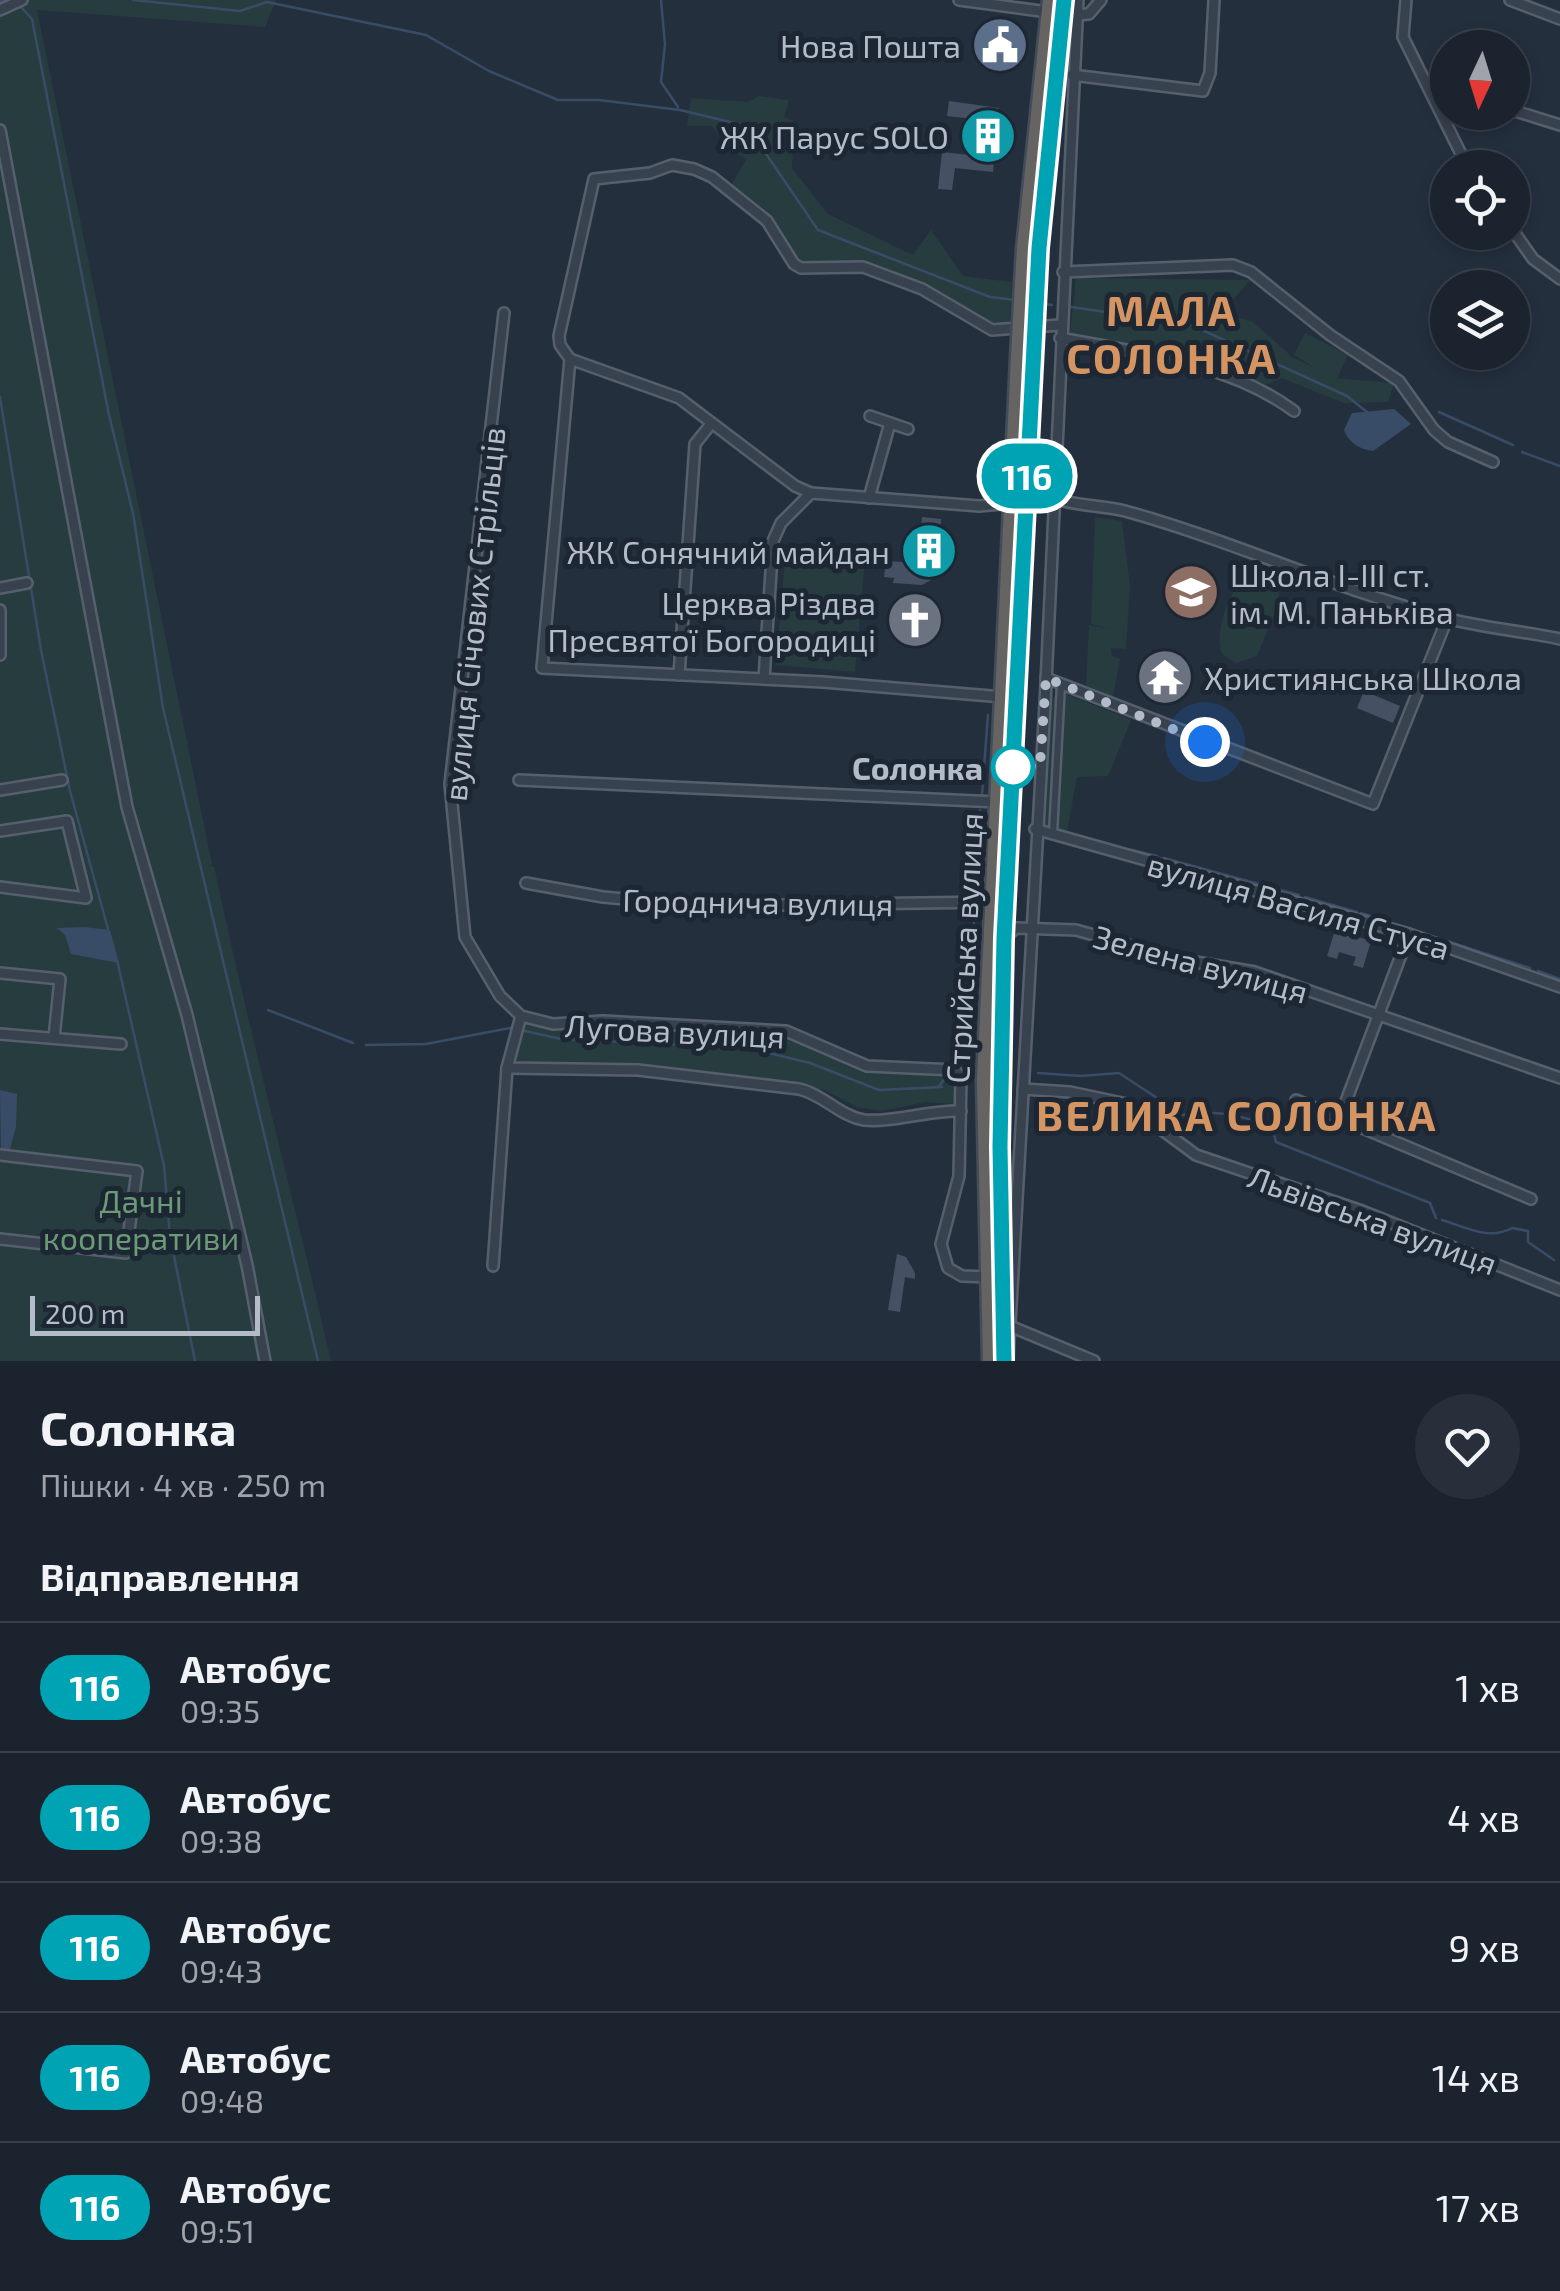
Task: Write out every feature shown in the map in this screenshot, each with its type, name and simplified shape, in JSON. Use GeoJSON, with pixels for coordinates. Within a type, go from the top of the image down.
{"type":"FeatureCollection","features":[{"type":"Feature","properties":{"kind":"highway","name":"Стрийська вулиця"},"geometry":{"type":"LineString","coordinates":[[1031,248],[1064,0]]}},
{"type":"Feature","properties":{"kind":"highway","name":"Стрийська вулиця"},"geometry":{"type":"LineString","coordinates":[[990,1361],[984,1148],[987,904],[1019,505],[1031,248],[1049,6]]}},
{"type":"Feature","properties":{"kind":"highway","name":"Стрийська вулиця"},"geometry":{"type":"LineString","coordinates":[[1005,1361],[1000,1147],[1004,938],[987,904],[1019,505],[1027,477],[1026,357]]}},
{"type":"Feature","properties":{"kind":"street"},"geometry":{"type":"LineString","coordinates":[[0,10],[22,0]]}},
{"type":"Feature","properties":{"kind":"street"},"geometry":{"type":"LineString","coordinates":[[959,0],[1049,6]]}},
{"type":"Feature","properties":{"kind":"street"},"geometry":{"type":"LineString","coordinates":[[1005,1361],[1011,1352],[1026,929],[1046,678],[1078,0]]}},
{"type":"Feature","properties":{"kind":"street"},"geometry":{"type":"LineString","coordinates":[[1077,15],[1090,14],[1100,0]]}},
{"type":"Feature","properties":{"kind":"street"},"geometry":{"type":"LineString","coordinates":[[1072,74],[1202,90],[1210,73],[1214,0]]}},
{"type":"Feature","properties":{"kind":"street"},"geometry":{"type":"LineString","coordinates":[[1406,0],[1403,37],[1460,150]]}},
{"type":"Feature","properties":{"kind":"street"},"geometry":{"type":"LineString","coordinates":[[1517,1],[1560,19]]}},
{"type":"Feature","properties":{"kind":"street"},"geometry":{"type":"LineString","coordinates":[[1530,116],[1560,125]]}},
{"type":"Feature","properties":{"kind":"street"},"geometry":{"type":"LineString","coordinates":[[0,130],[127,807],[187,1015],[248,1265],[265,1361]]}},
{"type":"Feature","properties":{"kind":"street"},"geometry":{"type":"LineString","coordinates":[[1038,492],[1019,505],[979,506],[811,493],[794,486],[679,398],[570,358],[560,345],[559,336],[594,180],[600,176],[650,173],[672,165],[712,178],[767,221],[794,264],[801,268],[864,267],[922,289],[992,330],[1060,324]]}},
{"type":"Feature","properties":{"kind":"street"},"geometry":{"type":"LineString","coordinates":[[1526,250],[1560,279]]}},
{"type":"Feature","properties":{"kind":"street"},"geometry":{"type":"LineString","coordinates":[[1064,272],[1234,265],[1251,272],[1330,335],[1399,381],[1434,430],[1448,442],[1493,462]]}},
{"type":"Feature","properties":{"kind":"street","name":"вулиця Січових Стрільців"},"geometry":{"type":"LineString","coordinates":[[504,312],[450,784],[465,937],[500,996],[521,1016]]}},
{"type":"Feature","properties":{"kind":"street"},"geometry":{"type":"LineString","coordinates":[[1060,338],[1192,363],[1278,400],[1294,411]]}},
{"type":"Feature","properties":{"kind":"street"},"geometry":{"type":"LineString","coordinates":[[570,358],[542,668],[1003,697]]}},
{"type":"Feature","properties":{"kind":"street"},"geometry":{"type":"LineString","coordinates":[[870,416],[908,429]]}},
{"type":"Feature","properties":{"kind":"street"},"geometry":{"type":"LineString","coordinates":[[869,498],[890,423]]}},
{"type":"Feature","properties":{"kind":"street"},"geometry":{"type":"LineString","coordinates":[[679,675],[695,444],[711,424]]}},
{"type":"Feature","properties":{"kind":"street"},"geometry":{"type":"LineString","coordinates":[[1027,477],[1038,492],[1053,498],[1123,511],[1447,618],[1560,639]]}},
{"type":"Feature","properties":{"kind":"street"},"geometry":{"type":"LineString","coordinates":[[764,679],[773,541],[781,523],[811,493]]}},
{"type":"Feature","properties":{"kind":"street"},"geometry":{"type":"LineString","coordinates":[[0,588],[27,583]]}},
{"type":"Feature","properties":{"kind":"street"},"geometry":{"type":"LineString","coordinates":[[0,610],[0,655]]}},
{"type":"Feature","properties":{"kind":"street"},"geometry":{"type":"LineString","coordinates":[[1046,678],[1373,804],[1447,618]]}},
{"type":"Feature","properties":{"kind":"street"},"geometry":{"type":"LineString","coordinates":[[1053,834],[1061,684]]}},
{"type":"Feature","properties":{"kind":"street"},"geometry":{"type":"LineString","coordinates":[[0,790],[62,780]]}},
{"type":"Feature","properties":{"kind":"street"},"geometry":{"type":"LineString","coordinates":[[518,780],[998,802]]}},
{"type":"Feature","properties":{"kind":"street"},"geometry":{"type":"LineString","coordinates":[[0,831],[67,821],[86,898],[0,888]]}},
{"type":"Feature","properties":{"kind":"street","name":"вулиця Василя Стуса"},"geometry":{"type":"LineString","coordinates":[[1035,829],[1409,934],[1560,987]]}},
{"type":"Feature","properties":{"kind":"street","name":"Городнича вулиця"},"geometry":{"type":"LineString","coordinates":[[526,884],[603,897],[703,906],[987,904]]}},
{"type":"Feature","properties":{"kind":"street"},"geometry":{"type":"LineString","coordinates":[[987,904],[1026,929]]}},
{"type":"Feature","properties":{"kind":"street"},"geometry":{"type":"LineString","coordinates":[[1004,938],[1012,930],[1026,929]]}},
{"type":"Feature","properties":{"kind":"street","name":"Зелена вулиця"},"geometry":{"type":"LineString","coordinates":[[1026,929],[1076,930],[1178,958],[1256,972],[1560,1078]]}},
{"type":"Feature","properties":{"kind":"street"},"geometry":{"type":"LineString","coordinates":[[1340,1117],[1409,934]]}},
{"type":"Feature","properties":{"kind":"street"},"geometry":{"type":"LineString","coordinates":[[0,973],[60,980],[54,1038]]}},
{"type":"Feature","properties":{"kind":"street","name":"Лугова вулиця"},"geometry":{"type":"LineString","coordinates":[[492,1266],[506,1068],[521,1016],[553,1024],[603,1021],[786,1031],[867,1066],[955,1070],[961,1078],[959,1176],[941,1244],[948,1268],[962,1276],[988,1277]]}},
{"type":"Feature","properties":{"kind":"street"},"geometry":{"type":"LineString","coordinates":[[0,1034],[121,1044]]}},
{"type":"Feature","properties":{"kind":"street","name":"Лугова вулиця"},"geometry":{"type":"LineString","coordinates":[[506,1068],[638,1070],[799,1089],[815,1092],[860,1120],[961,1110]]}},
{"type":"Feature","properties":{"kind":"street","name":"Львівська вулиця"},"geometry":{"type":"LineString","coordinates":[[1023,1089],[1070,1092],[1127,1104],[1196,1155],[1347,1206],[1560,1290]]}},
{"type":"Feature","properties":{"kind":"street"},"geometry":{"type":"LineString","coordinates":[[1296,1100],[1531,1198]]}},
{"type":"Feature","properties":{"kind":"street"},"geometry":{"type":"LineString","coordinates":[[0,1154],[137,1172],[126,1253],[0,1239]]}},
{"type":"Feature","properties":{"kind":"street"},"geometry":{"type":"LineString","coordinates":[[1012,1327],[1094,1361]]}},
{"type":"Feature","properties":{"kind":"green space","name":"Дачні кооперативи"},"geometry":{"type":"Polygon","coordinates":[[[0,0],[276,0],[265,27],[37,10],[212,864],[209,867],[214,866],[331,1361],[0,1361],[0,0]]]}},
{"type":"Feature","properties":{"kind":"green space"},"geometry":{"type":"Polygon","coordinates":[[[759,96],[789,100],[784,117],[794,122],[792,168],[828,214],[913,255],[931,230],[963,276],[1012,282],[1010,324],[991,328],[927,288],[875,265],[797,263],[772,222],[730,187],[746,160],[712,126],[687,126],[691,98],[748,102],[759,96]]]}},
{"type":"Feature","properties":{"kind":"green space"},"geometry":{"type":"Polygon","coordinates":[[[1076,278],[1250,280],[1222,313],[1253,322],[1292,357],[1315,368],[1294,355],[1305,333],[1348,355],[1337,378],[1394,383],[1388,402],[1344,403],[1282,378],[1266,385],[1189,356],[1070,333],[1076,278]]]}},
{"type":"Feature","properties":{"kind":"green space"},"geometry":{"type":"Polygon","coordinates":[[[1095,517],[1122,521],[1130,586],[1126,649],[1111,648],[1112,656],[1120,659],[1113,697],[1086,686],[1089,625],[1111,629],[1091,624],[1095,517]]]}},
{"type":"Feature","properties":{"kind":"green space"},"geometry":{"type":"Polygon","coordinates":[[[786,548],[865,559],[855,672],[776,665],[786,548]]]}},
{"type":"Feature","properties":{"kind":"green space"},"geometry":{"type":"Polygon","coordinates":[[[1255,571],[1276,579],[1280,600],[1257,656],[1236,663],[1223,655],[1220,646],[1222,621],[1239,585],[1255,571]]]}},
{"type":"Feature","properties":{"kind":"green space"},"geometry":{"type":"Polygon","coordinates":[[[1066,694],[1131,720],[1108,776],[1077,777],[1067,832],[1042,824],[1049,705],[1052,697],[1066,694]]]}},
{"type":"Feature","properties":{"kind":"green space"},"geometry":{"type":"Polygon","coordinates":[[[524,1023],[551,1028],[598,1026],[788,1036],[875,1073],[944,1071],[955,1078],[955,1104],[925,1102],[882,1111],[857,1107],[824,1090],[637,1063],[512,1064],[524,1023]]]}},
{"type":"Feature","properties":{"kind":"water"},"geometry":{"type":"Polygon","coordinates":[[[1394,409],[1411,424],[1373,451],[1355,445],[1346,435],[1344,430],[1352,413],[1394,409]]]}},
{"type":"Feature","properties":{"kind":"water"},"geometry":{"type":"Polygon","coordinates":[[[57,928],[110,930],[119,963],[71,954],[65,935],[57,928]]]}},
{"type":"Feature","properties":{"kind":"water"},"geometry":{"type":"Polygon","coordinates":[[[0,1090],[17,1094],[16,1127],[10,1149],[1,1150],[0,1090]]]}},
{"type":"Feature","properties":{"kind":"building","name":"ЖК Парус SOLO"},"geometry":{"type":"Polygon","coordinates":[[[949,101],[999,108],[993,172],[955,168],[952,190],[938,189],[942,152],[979,156],[982,120],[947,116],[949,101]]]}},
{"type":"Feature","properties":{"kind":"building","name":"ЖК Сонячний майдан"},"geometry":{"type":"Polygon","coordinates":[[[922,517],[941,519],[940,565],[932,564],[931,580],[922,585],[893,583],[894,578],[884,577],[886,561],[919,563],[922,517]]]}},
{"type":"Feature","properties":{"kind":"building","name":"Церква Різдва Пресвятої Богородиці"},"geometry":{"type":"Polygon","coordinates":[[[905,610],[928,612],[932,623],[925,629],[904,628],[898,619],[905,610]]]}},
{"type":"Feature","properties":{"kind":"building"},"geometry":{"type":"Polygon","coordinates":[[[1364,691],[1400,706],[1393,723],[1357,708],[1364,691]]]}},
{"type":"Feature","properties":{"kind":"building"},"geometry":{"type":"Polygon","coordinates":[[[1335,930],[1371,941],[1363,968],[1353,965],[1356,957],[1339,952],[1337,959],[1327,956],[1335,930]]]}},
{"type":"Feature","properties":{"kind":"building"},"geometry":{"type":"Polygon","coordinates":[[[897,1254],[906,1257],[915,1273],[915,1279],[905,1277],[900,1312],[888,1310],[897,1254]]]}},
{"type":"Feature","properties":{"kind":"waterway"},"geometry":{"type":"LineString","coordinates":[[0,1],[4,0]]}},
{"type":"Feature","properties":{"kind":"waterway"},"geometry":{"type":"LineString","coordinates":[[133,0],[240,11],[267,2],[426,35],[489,71],[558,100],[599,100],[680,110],[747,126],[818,230],[990,297],[1016,300]]}},
{"type":"Feature","properties":{"kind":"waterway"},"geometry":{"type":"LineString","coordinates":[[661,0],[665,45],[661,82],[678,107]]}},
{"type":"Feature","properties":{"kind":"waterway"},"geometry":{"type":"LineString","coordinates":[[22,8],[32,19],[109,415],[133,513],[163,708],[318,1361]]}},
{"type":"Feature","properties":{"kind":"waterway"},"geometry":{"type":"LineString","coordinates":[[1044,304],[1052,305]]}},
{"type":"Feature","properties":{"kind":"waterway"},"geometry":{"type":"LineString","coordinates":[[1071,307],[1189,324],[1347,396],[1367,412]]}},
{"type":"Feature","properties":{"kind":"waterway"},"geometry":{"type":"LineString","coordinates":[[0,397],[41,650],[70,791],[108,929]]}},
{"type":"Feature","properties":{"kind":"waterway"},"geometry":{"type":"LineString","coordinates":[[1439,412],[1513,445]]}},
{"type":"Feature","properties":{"kind":"waterway"},"geometry":{"type":"LineString","coordinates":[[1522,452],[1560,466]]}},
{"type":"Feature","properties":{"kind":"waterway"},"geometry":{"type":"LineString","coordinates":[[982,794],[988,715]]}},
{"type":"Feature","properties":{"kind":"waterway"},"geometry":{"type":"LineString","coordinates":[[976,898],[980,810]]}},
{"type":"Feature","properties":{"kind":"waterway"},"geometry":{"type":"LineString","coordinates":[[1132,850],[1157,856]]}},
{"type":"Feature","properties":{"kind":"waterway"},"geometry":{"type":"LineString","coordinates":[[1164,858],[1299,895]]}},
{"type":"Feature","properties":{"kind":"waterway"},"geometry":{"type":"LineString","coordinates":[[1305,897],[1357,912]]}},
{"type":"Feature","properties":{"kind":"waterway"},"geometry":{"type":"LineString","coordinates":[[956,1065],[967,1037],[975,906]]}},
{"type":"Feature","properties":{"kind":"waterway"},"geometry":{"type":"LineString","coordinates":[[1361,913],[1530,968]]}},
{"type":"Feature","properties":{"kind":"waterway"},"geometry":{"type":"LineString","coordinates":[[117,960],[164,1166],[170,1236],[195,1361]]}},
{"type":"Feature","properties":{"kind":"waterway"},"geometry":{"type":"LineString","coordinates":[[1538,971],[1560,979]]}},
{"type":"Feature","properties":{"kind":"waterway"},"geometry":{"type":"LineString","coordinates":[[268,1010],[353,1043]]}},
{"type":"Feature","properties":{"kind":"waterway"},"geometry":{"type":"LineString","coordinates":[[366,1045],[426,1044],[510,1028]]}},
{"type":"Feature","properties":{"kind":"waterway"},"geometry":{"type":"LineString","coordinates":[[525,1031],[561,1039],[748,1048],[810,1063],[879,1090],[942,1087]]}},
{"type":"Feature","properties":{"kind":"waterway"},"geometry":{"type":"LineString","coordinates":[[939,1086],[950,1072]]}},
{"type":"Feature","properties":{"kind":"waterway"},"geometry":{"type":"LineString","coordinates":[[1038,1073],[1119,1073],[1183,1115],[1217,1113],[1272,1127],[1276,1142],[1430,1203],[1436,1218]]}},
{"type":"Feature","properties":{"kind":"waterway"},"geometry":{"type":"LineString","coordinates":[[1442,1220],[1486,1233],[1512,1228],[1528,1231],[1528,1242],[1554,1260]]}},
{"type":"Feature","properties":{"kind":"bus line","name":"116"},"geometry":{"type":"LineString","coordinates":[[1004,1361],[1000,1147],[1004,938],[1039,248],[1064,0]]}},
{"type":"Feature","properties":{"kind":"place","name":"Нова Пошта"},"geometry":{"type":"Point","coordinates":[1000,45]}},
{"type":"Feature","properties":{"kind":"place","name":"ЖК Парус SOLO"},"geometry":{"type":"Point","coordinates":[988,136]}},
{"type":"Feature","properties":{"kind":"place","name":"ЖК Сонячний майдан"},"geometry":{"type":"Point","coordinates":[929,551]}},
{"type":"Feature","properties":{"kind":"place","name":"Школа І-ІІІ ст. ім. М. Паньківа"},"geometry":{"type":"Point","coordinates":[1191,592]}},
{"type":"Feature","properties":{"kind":"place","name":"Церква Різдва Пресвятої Богородиці"},"geometry":{"type":"Point","coordinates":[915,620]}},
{"type":"Feature","properties":{"kind":"place","name":"Християнська Школа"},"geometry":{"type":"Point","coordinates":[1165,677]}},
{"type":"Feature","properties":{"kind":"place","name":"Солонка"},"geometry":{"type":"Point","coordinates":[1013,767]}},
{"type":"Feature","properties":{"kind":"district","name":"МАЛА СОЛОНКА"},"geometry":{"type":"Point","coordinates":[1172,333]}},
{"type":"Feature","properties":{"kind":"district","name":"ВЕЛИКА СОЛОНКА"},"geometry":{"type":"Point","coordinates":[1237,1114]}},
{"type":"Feature","properties":{"kind":"route"},"geometry":{"type":"LineString","coordinates":[[1013,767],[1040,766],[1046,678],[1205,742]]}}]}
